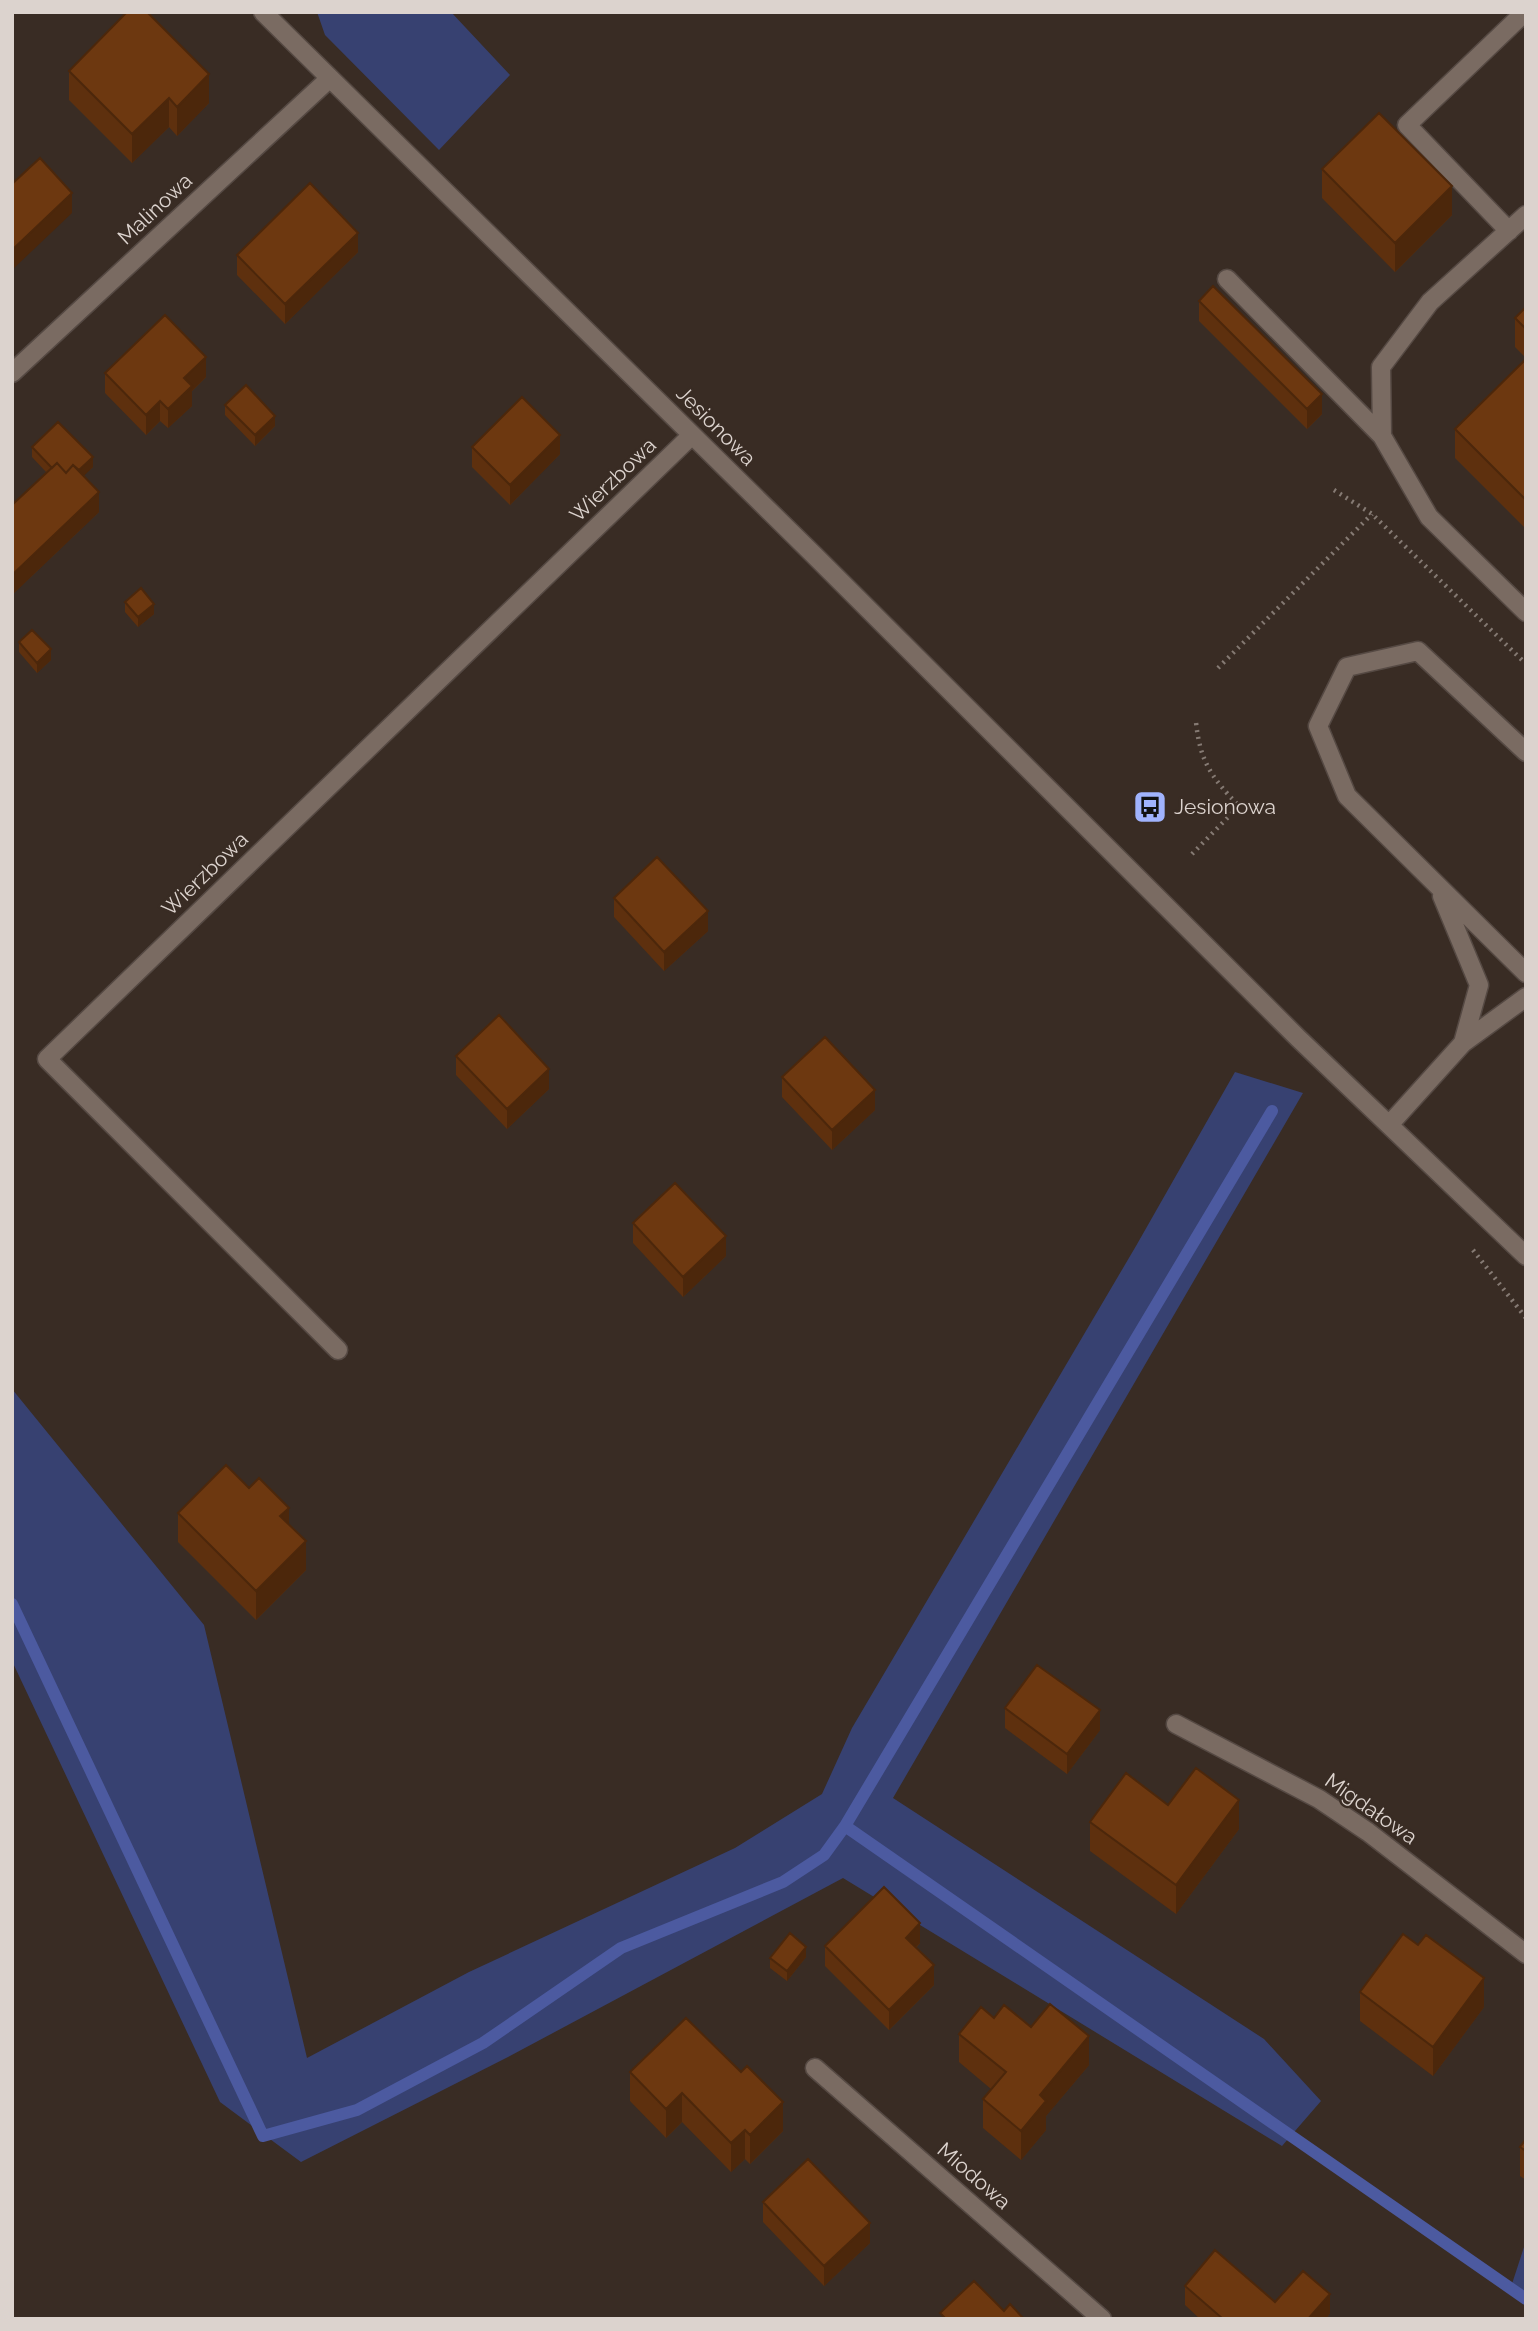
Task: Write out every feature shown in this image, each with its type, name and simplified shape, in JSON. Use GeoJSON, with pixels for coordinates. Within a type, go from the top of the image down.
{"type":"FeatureCollection","features":[{"type":"Feature","properties":{"kind":"street","name":"Jesionowa"},"geometry":{"type":"LineString","coordinates":[[263,12],[1278,1019],[1526,1256]]}},
{"type":"Feature","properties":{"kind":"street"},"geometry":{"type":"LineString","coordinates":[[1508,231],[1407,125],[1525,12]]}},
{"type":"Feature","properties":{"kind":"street","name":"Malinowa"},"geometry":{"type":"LineString","coordinates":[[12,373],[329,79]]}},
{"type":"Feature","properties":{"kind":"street"},"geometry":{"type":"LineString","coordinates":[[1382,436],[1381,366],[1430,302],[1526,215]]}},
{"type":"Feature","properties":{"kind":"street"},"geometry":{"type":"LineString","coordinates":[[1227,279],[1382,436],[1429,517],[1526,612]]}},
{"type":"Feature","properties":{"kind":"street","name":"Wierzbowa"},"geometry":{"type":"LineString","coordinates":[[338,1350],[47,1059],[692,435]]}},
{"type":"Feature","properties":{"kind":"street"},"geometry":{"type":"LineString","coordinates":[[1526,752],[1418,651],[1347,667],[1318,726],[1347,796],[1526,973]]}},
{"type":"Feature","properties":{"kind":"street"},"geometry":{"type":"LineString","coordinates":[[1438,886],[1479,985],[1463,1043]]}},
{"type":"Feature","properties":{"kind":"street"},"geometry":{"type":"LineString","coordinates":[[1388,1125],[1463,1043],[1526,997]]}},
{"type":"Feature","properties":{"kind":"street","name":"Migdałowa"},"geometry":{"type":"LineString","coordinates":[[1176,1724],[1318,1799],[1368,1832],[1526,1954]]}},
{"type":"Feature","properties":{"kind":"street","name":"Miodowa"},"geometry":{"type":"LineString","coordinates":[[815,2068],[1102,2319]]}},
{"type":"Feature","properties":{"kind":"path"},"geometry":{"type":"LineString","coordinates":[[1335,490],[1372,514],[1526,664]]}},
{"type":"Feature","properties":{"kind":"path"},"geometry":{"type":"LineString","coordinates":[[1218,668],[1372,514]]}},
{"type":"Feature","properties":{"kind":"path"},"geometry":{"type":"LineString","coordinates":[[1192,854],[1239,806],[1209,773],[1198,743],[1196,722]]}},
{"type":"Feature","properties":{"kind":"shaded area"},"geometry":{"type":"Polygon","coordinates":[[[317,12],[451,12],[510,75],[439,150],[325,35],[317,12]]]}},
{"type":"Feature","properties":{"kind":"shaded area"},"geometry":{"type":"Polygon","coordinates":[[[1235,1072],[1303,1093],[893,1798],[1264,2039],[1321,2101],[1282,2146],[843,1878],[508,2057],[301,2162],[220,2102],[12,1661],[12,1389],[204,1625],[307,2058],[469,1972],[735,1848],[822,1794],[852,1728],[1136,1246],[1235,1072]]]}},
{"type":"Feature","properties":{"kind":"shaded area"},"geometry":{"type":"Polygon","coordinates":[[[1526,2244],[1526,2303],[1510,2290],[1526,2244]]]}},
{"type":"Feature","properties":{"kind":"building"},"geometry":{"type":"Polygon","coordinates":[[[127,12],[147,12],[209,74],[177,107],[169,98],[132,134],[69,71],[127,12]]]}},
{"type":"Feature","properties":{"kind":"building"},"geometry":{"type":"Polygon","coordinates":[[[1379,113],[1452,186],[1395,243],[1322,169],[1379,113]]]}},
{"type":"Feature","properties":{"kind":"building"},"geometry":{"type":"Polygon","coordinates":[[[40,158],[72,193],[12,250],[12,184],[40,158]]]}},
{"type":"Feature","properties":{"kind":"building"},"geometry":{"type":"Polygon","coordinates":[[[310,183],[358,233],[285,304],[237,255],[310,183]]]}},
{"type":"Feature","properties":{"kind":"building"},"geometry":{"type":"Polygon","coordinates":[[[1213,286],[1322,394],[1307,409],[1199,301],[1213,286]]]}},
{"type":"Feature","properties":{"kind":"building"},"geometry":{"type":"Polygon","coordinates":[[[1526,307],[1526,329],[1515,318],[1526,307]]]}},
{"type":"Feature","properties":{"kind":"building"},"geometry":{"type":"Polygon","coordinates":[[[165,315],[206,357],[184,378],[192,386],[168,409],[160,401],[146,415],[105,373],[165,315]]]}},
{"type":"Feature","properties":{"kind":"building"},"geometry":{"type":"Polygon","coordinates":[[[1526,359],[1526,500],[1455,429],[1526,359]]]}},
{"type":"Feature","properties":{"kind":"building"},"geometry":{"type":"Polygon","coordinates":[[[246,385],[275,416],[255,435],[225,405],[246,385]]]}},
{"type":"Feature","properties":{"kind":"building"},"geometry":{"type":"Polygon","coordinates":[[[522,397],[560,435],[510,485],[472,447],[522,397]]]}},
{"type":"Feature","properties":{"kind":"building"},"geometry":{"type":"Polygon","coordinates":[[[58,422],[93,457],[79,470],[73,465],[66,473],[57,463],[52,468],[32,447],[58,422]]]}},
{"type":"Feature","properties":{"kind":"building"},"geometry":{"type":"Polygon","coordinates":[[[57,463],[66,473],[73,465],[99,492],[12,575],[12,505],[57,463]]]}},
{"type":"Feature","properties":{"kind":"building"},"geometry":{"type":"Polygon","coordinates":[[[141,588],[154,604],[138,617],[125,602],[141,588]]]}},
{"type":"Feature","properties":{"kind":"building"},"geometry":{"type":"Polygon","coordinates":[[[32,630],[51,649],[37,663],[19,642],[32,630]]]}},
{"type":"Feature","properties":{"kind":"building"},"geometry":{"type":"Polygon","coordinates":[[[657,857],[708,911],[664,952],[614,898],[657,857]]]}},
{"type":"Feature","properties":{"kind":"building"},"geometry":{"type":"Polygon","coordinates":[[[499,1015],[549,1069],[507,1109],[456,1056],[499,1015]]]}},
{"type":"Feature","properties":{"kind":"building"},"geometry":{"type":"Polygon","coordinates":[[[825,1037],[875,1090],[832,1130],[782,1077],[825,1037]]]}},
{"type":"Feature","properties":{"kind":"building"},"geometry":{"type":"Polygon","coordinates":[[[675,1183],[726,1236],[683,1277],[633,1223],[675,1183]]]}},
{"type":"Feature","properties":{"kind":"building"},"geometry":{"type":"Polygon","coordinates":[[[226,1465],[249,1488],[259,1478],[289,1508],[280,1516],[306,1541],[256,1591],[178,1513],[226,1465]]]}},
{"type":"Feature","properties":{"kind":"building"},"geometry":{"type":"Polygon","coordinates":[[[1037,1665],[1100,1710],[1067,1754],[1005,1708],[1037,1665]]]}},
{"type":"Feature","properties":{"kind":"building"},"geometry":{"type":"Polygon","coordinates":[[[1196,1768],[1239,1800],[1176,1885],[1090,1822],[1126,1773],[1168,1805],[1196,1768]]]}},
{"type":"Feature","properties":{"kind":"building"},"geometry":{"type":"Polygon","coordinates":[[[884,1887],[920,1923],[906,1938],[934,1965],[889,2010],[825,1946],[884,1887]]]}},
{"type":"Feature","properties":{"kind":"building"},"geometry":{"type":"Polygon","coordinates":[[[790,1933],[806,1947],[787,1971],[770,1958],[790,1933]]]}},
{"type":"Feature","properties":{"kind":"building"},"geometry":{"type":"Polygon","coordinates":[[[1403,1934],[1418,1945],[1426,1935],[1484,1978],[1433,2047],[1360,1992],[1403,1934]]]}},
{"type":"Feature","properties":{"kind":"building"},"geometry":{"type":"Polygon","coordinates":[[[1050,2004],[1089,2036],[1040,2095],[1046,2101],[1021,2131],[983,2099],[1006,2072],[959,2034],[981,2007],[994,2018],[1004,2005],[1031,2027],[1050,2004]]]}},
{"type":"Feature","properties":{"kind":"building"},"geometry":{"type":"Polygon","coordinates":[[[686,2018],[741,2072],[747,2066],[783,2102],[750,2135],[745,2130],[731,2143],[682,2093],[666,2109],[630,2072],[686,2018]]]}},
{"type":"Feature","properties":{"kind":"building"},"geometry":{"type":"Polygon","coordinates":[[[1526,2139],[1526,2151],[1520,2147],[1526,2139]]]}},
{"type":"Feature","properties":{"kind":"building"},"geometry":{"type":"Polygon","coordinates":[[[808,2159],[870,2223],[824,2266],[763,2202],[808,2159]]]}},
{"type":"Feature","properties":{"kind":"building"},"geometry":{"type":"Polygon","coordinates":[[[1215,2250],[1275,2302],[1303,2271],[1330,2294],[1308,2319],[1223,2319],[1185,2286],[1215,2250]]]}},
{"type":"Feature","properties":{"kind":"building"},"geometry":{"type":"Polygon","coordinates":[[[974,2281],[1004,2311],[1010,2304],[1024,2319],[946,2319],[940,2313],[974,2281]]]}},
{"type":"Feature","properties":{"kind":"waterway"},"geometry":{"type":"LineString","coordinates":[[12,1604],[263,2136],[357,2110],[483,2043],[621,1948],[783,1882],[824,1855],[845,1826],[1272,1111]]}},
{"type":"Feature","properties":{"kind":"waterway"},"geometry":{"type":"LineString","coordinates":[[845,1826],[1526,2299]]}},
{"type":"Feature","properties":{"kind":"place","name":"Jesionowa"},"geometry":{"type":"Point","coordinates":[1150,807]}}]}
